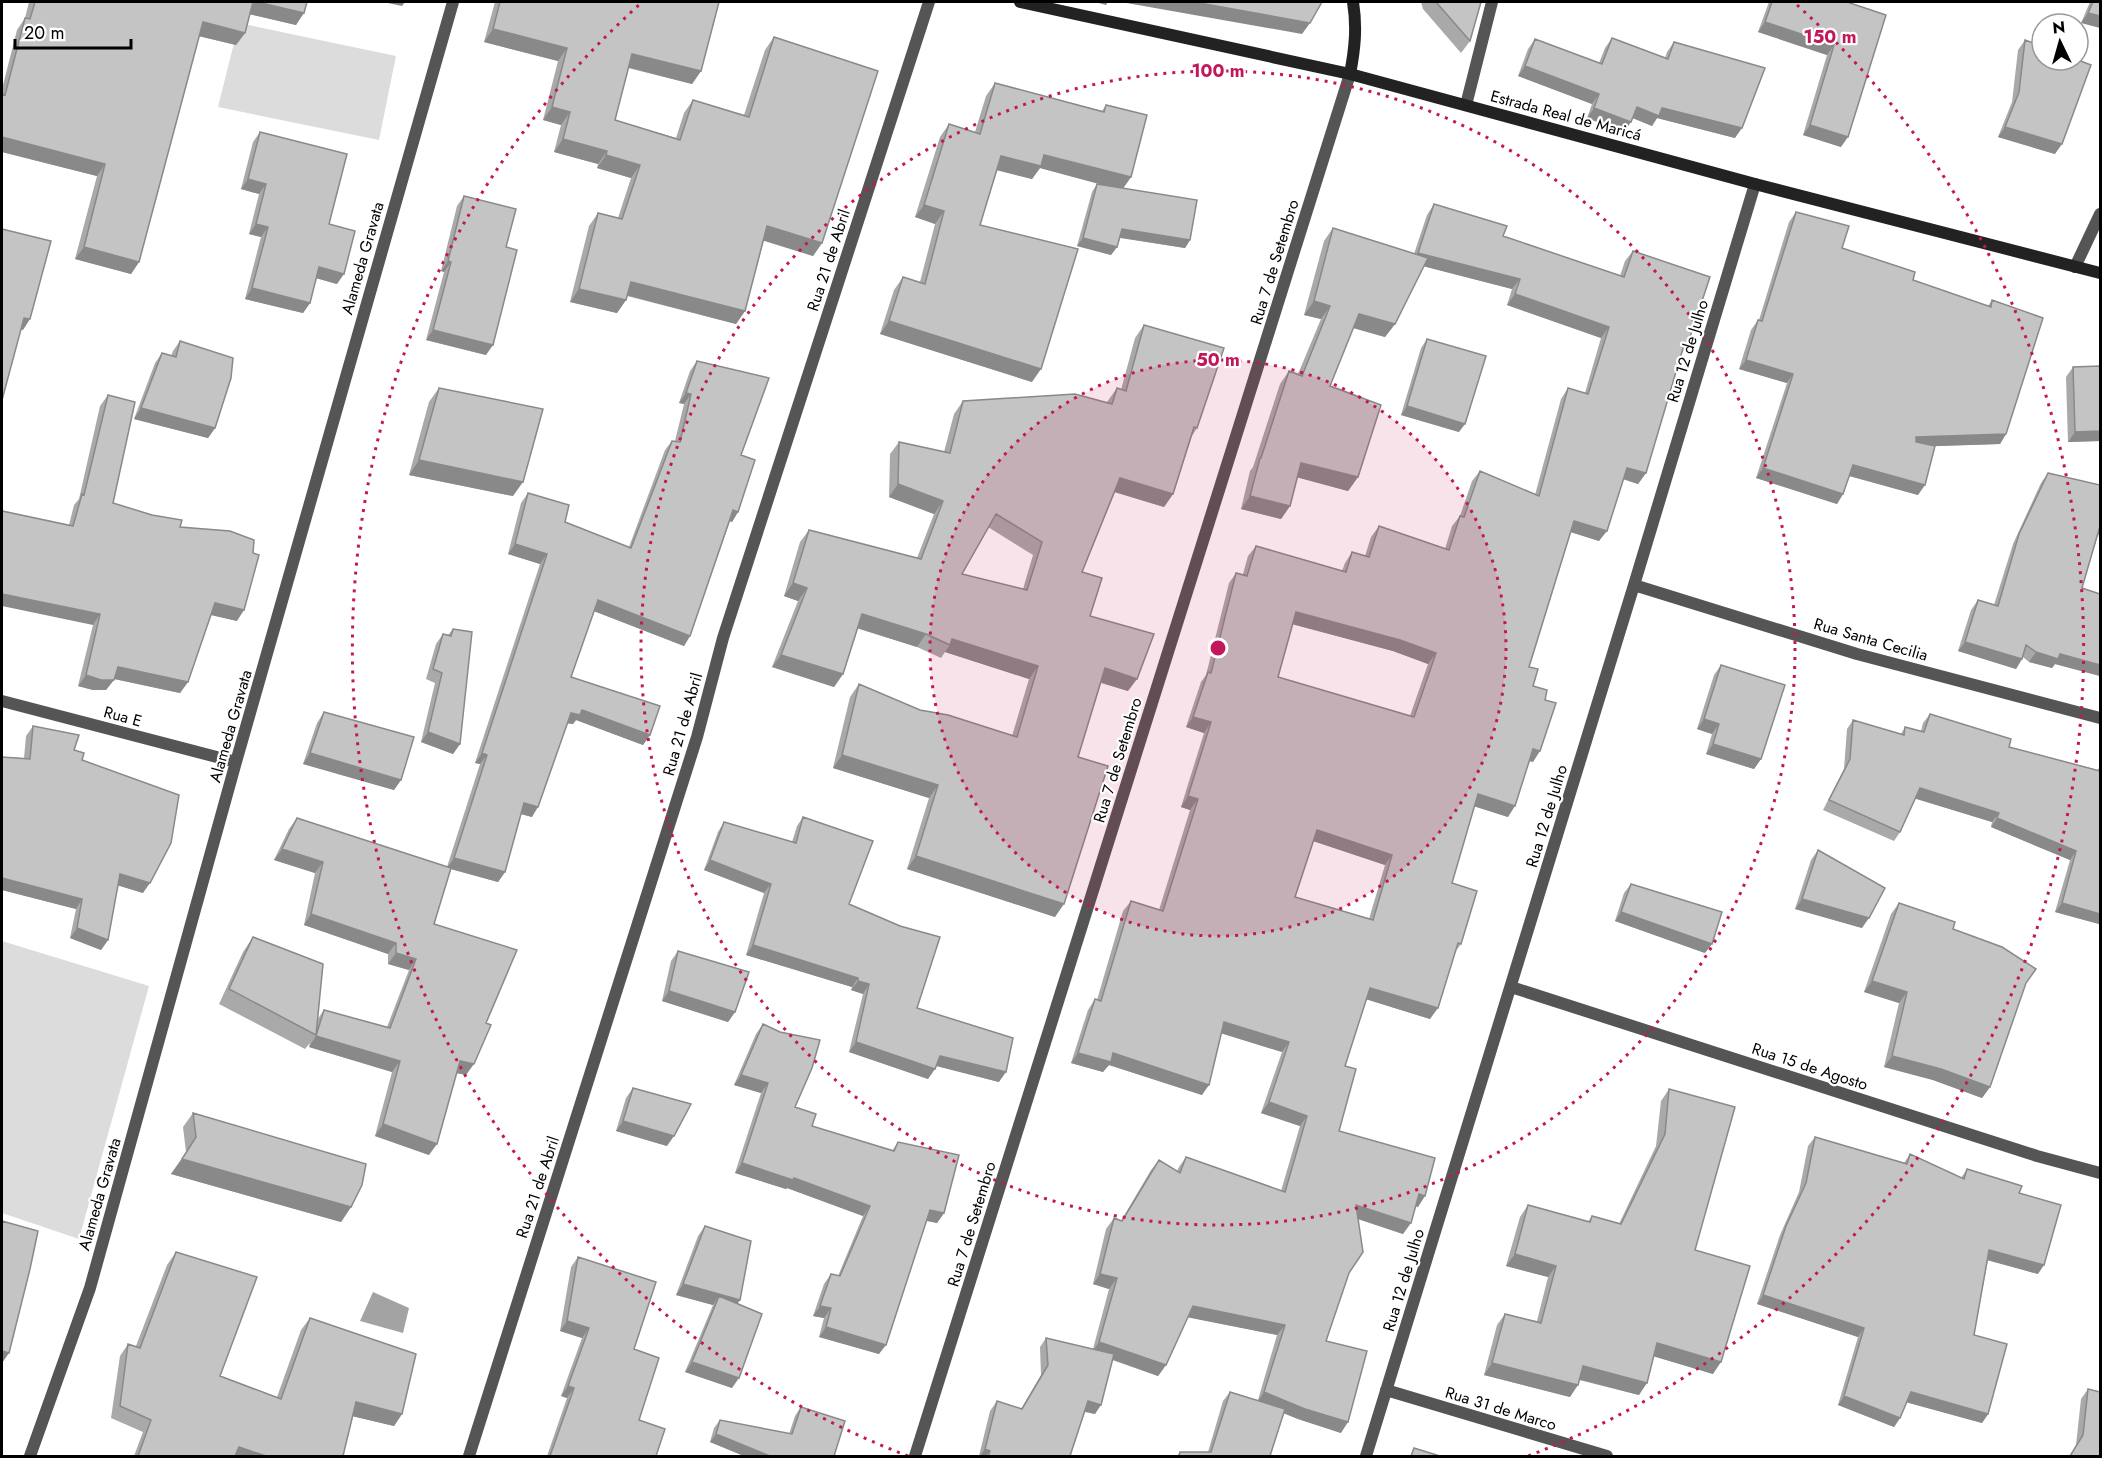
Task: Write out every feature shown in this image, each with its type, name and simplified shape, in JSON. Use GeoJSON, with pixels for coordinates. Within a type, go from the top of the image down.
{"type":"FeatureCollection","features":[{"type":"Feature","properties":{"kind":"main road","name":"Estrada Real de Maricá"},"geometry":{"type":"LineString","coordinates":[[1020,2],[1350,74],[1755,184],[2100,273]]}},
{"type":"Feature","properties":{"kind":"main road"},"geometry":{"type":"LineString","coordinates":[[1350,74],[1356,33],[1353,2]]}},
{"type":"Feature","properties":{"kind":"street","name":"Alameda Gravata"},"geometry":{"type":"LineString","coordinates":[[30,1456],[90,1288],[236,762],[453,2]]}},
{"type":"Feature","properties":{"kind":"street","name":"Rua 21 de Abril"},"geometry":{"type":"LineString","coordinates":[[469,1456],[697,737],[723,638],[929,2]]}},
{"type":"Feature","properties":{"kind":"street"},"geometry":{"type":"LineString","coordinates":[[1466,105],[1492,2]]}},
{"type":"Feature","properties":{"kind":"street","name":"Rua 7 de Setembro"},"geometry":{"type":"LineString","coordinates":[[915,1456],[1350,74]]}},
{"type":"Feature","properties":{"kind":"street","name":"Rua 12 de Julho"},"geometry":{"type":"LineString","coordinates":[[1366,1456],[1755,184]]}},
{"type":"Feature","properties":{"kind":"street"},"geometry":{"type":"LineString","coordinates":[[2075,267],[2100,214]]}},
{"type":"Feature","properties":{"kind":"street","name":"Rua Santa Cecilia"},"geometry":{"type":"LineString","coordinates":[[1634,585],[1857,654],[2100,718]]}},
{"type":"Feature","properties":{"kind":"street","name":"Rua E"},"geometry":{"type":"LineString","coordinates":[[2,701],[236,762]]}},
{"type":"Feature","properties":{"kind":"street","name":"Rua 15 de Agosto"},"geometry":{"type":"LineString","coordinates":[[1510,987],[2037,1156],[2100,1173]]}},
{"type":"Feature","properties":{"kind":"street","name":"Rua 31 de Marco"},"geometry":{"type":"LineString","coordinates":[[1386,1390],[1607,1456]]}},
{"type":"Feature","properties":{"kind":"shaded area"},"geometry":{"type":"Polygon","coordinates":[[[239,23],[396,56],[379,140],[218,107],[239,23]]]}},
{"type":"Feature","properties":{"kind":"shaded area"},"geometry":{"type":"Polygon","coordinates":[[[2,941],[149,986],[79,1239],[2,1213],[2,941]]]}},
{"type":"Feature","properties":{"kind":"shaded area"},"geometry":{"type":"Polygon","coordinates":[[[373,1292],[409,1308],[403,1333],[360,1321],[373,1292]]]}},
{"type":"Feature","properties":{"kind":"building"},"geometry":{"type":"Polygon","coordinates":[[[35,2],[253,2],[245,33],[203,22],[139,262],[84,247],[105,164],[2,137],[2,94],[5,95],[25,18],[30,19],[35,2]]]}},
{"type":"Feature","properties":{"kind":"building"},"geometry":{"type":"Polygon","coordinates":[[[257,2],[307,2],[304,13],[257,2]]]}},
{"type":"Feature","properties":{"kind":"building"},"geometry":{"type":"Polygon","coordinates":[[[500,2],[719,2],[701,71],[632,54],[615,120],[680,140],[693,100],[749,117],[774,37],[878,71],[822,243],[767,226],[745,311],[631,282],[626,300],[579,289],[598,213],[622,219],[640,165],[606,155],[607,151],[563,139],[570,112],[552,107],[567,48],[493,29],[500,2]]]}},
{"type":"Feature","properties":{"kind":"building"},"geometry":{"type":"Polygon","coordinates":[[[1194,2],[1322,2],[1310,23],[1194,2]]]}},
{"type":"Feature","properties":{"kind":"building"},"geometry":{"type":"Polygon","coordinates":[[[1436,2],[1481,2],[1470,41],[1436,2]]]}},
{"type":"Feature","properties":{"kind":"building"},"geometry":{"type":"Polygon","coordinates":[[[1772,2],[1847,2],[1886,15],[1848,137],[1810,125],[1834,45],[1765,22],[1772,2]]]}},
{"type":"Feature","properties":{"kind":"building"},"geometry":{"type":"Polygon","coordinates":[[[2093,2],[2100,2],[2100,16],[2088,12],[2093,2]]]}},
{"type":"Feature","properties":{"kind":"building"},"geometry":{"type":"Polygon","coordinates":[[[1612,38],[1668,59],[1674,42],[1765,68],[1742,128],[1662,108],[1659,116],[1637,107],[1631,122],[1594,108],[1599,94],[1525,66],[1535,39],[1602,64],[1612,38]]]}},
{"type":"Feature","properties":{"kind":"building"},"geometry":{"type":"Polygon","coordinates":[[[2025,40],[2030,42],[2030,72],[2088,72],[2062,144],[2005,127],[2019,92],[2025,40]]]}},
{"type":"Feature","properties":{"kind":"building"},"geometry":{"type":"Polygon","coordinates":[[[995,83],[1104,112],[1106,105],[1147,115],[1131,177],[1044,155],[1041,166],[1001,156],[980,225],[1078,249],[1041,369],[889,321],[903,277],[925,284],[944,211],[924,205],[949,124],[980,134],[995,83]]]}},
{"type":"Feature","properties":{"kind":"building"},"geometry":{"type":"Polygon","coordinates":[[[260,132],[347,154],[329,224],[355,231],[344,274],[319,267],[310,303],[252,288],[268,227],[256,224],[266,184],[248,179],[260,132]]]}},
{"type":"Feature","properties":{"kind":"building"},"geometry":{"type":"Polygon","coordinates":[[[1097,184],[1197,200],[1190,240],[1122,229],[1117,247],[1083,238],[1097,184]]]}},
{"type":"Feature","properties":{"kind":"building"},"geometry":{"type":"Polygon","coordinates":[[[464,196],[516,209],[506,247],[517,250],[493,345],[433,330],[451,262],[448,261],[464,196]]]}},
{"type":"Feature","properties":{"kind":"building"},"geometry":{"type":"Polygon","coordinates":[[[1434,204],[1507,226],[1503,236],[1624,277],[1633,251],[1710,277],[1687,346],[1684,345],[1646,473],[1627,468],[1607,531],[1574,521],[1529,667],[1538,669],[1533,686],[1547,690],[1545,700],[1556,703],[1540,751],[1533,749],[1515,806],[1478,794],[1452,883],[1477,891],[1438,1008],[1370,988],[1345,1066],[1356,1069],[1339,1131],[1435,1158],[1425,1196],[1419,1194],[1411,1223],[1356,1205],[1363,1252],[1349,1273],[1326,1341],[1367,1351],[1348,1422],[1305,1409],[1264,1392],[1285,1325],[1193,1306],[1166,1365],[1099,1342],[1117,1278],[1100,1274],[1114,1218],[1122,1221],[1159,1160],[1180,1173],[1186,1157],[1285,1192],[1307,1116],[1269,1102],[1289,1042],[1224,1022],[1209,1085],[1113,1053],[1111,1062],[1078,1053],[1095,999],[1101,1001],[1131,901],[1163,911],[1198,799],[1188,796],[1211,722],[1193,717],[1208,672],[1211,673],[1236,573],[1247,576],[1256,546],[1346,572],[1352,552],[1369,557],[1379,526],[1449,550],[1460,516],[1464,517],[1480,471],[1539,496],[1568,388],[1588,394],[1609,327],[1515,294],[1520,279],[1418,253],[1434,204]],[[1296,612],[1278,677],[1414,717],[1436,653],[1400,640],[1296,612]],[[1317,830],[1295,897],[1373,920],[1392,855],[1317,830]]]}},
{"type":"Feature","properties":{"kind":"building"},"geometry":{"type":"Polygon","coordinates":[[[1796,212],[1849,226],[1842,248],[1915,272],[1913,280],[1991,307],[1992,300],[2043,318],[2006,434],[1916,437],[1916,442],[1935,446],[1925,485],[1853,465],[1843,494],[1763,468],[1793,374],[1746,360],[1758,320],[1762,321],[1796,212]]]}},
{"type":"Feature","properties":{"kind":"building"},"geometry":{"type":"Polygon","coordinates":[[[1333,228],[1428,258],[1395,324],[1359,314],[1330,386],[1381,405],[1358,477],[1301,463],[1290,506],[1250,496],[1289,371],[1302,376],[1330,306],[1314,301],[1333,228]]]}},
{"type":"Feature","properties":{"kind":"building"},"geometry":{"type":"Polygon","coordinates":[[[2,229],[51,241],[30,319],[24,318],[2,400],[2,229]]]}},
{"type":"Feature","properties":{"kind":"building"},"geometry":{"type":"Polygon","coordinates":[[[1144,325],[1224,348],[1197,428],[1194,427],[1173,494],[1120,478],[1082,572],[1102,578],[1090,616],[1154,634],[1137,679],[1105,668],[1078,757],[1108,766],[1064,904],[916,856],[938,785],[842,755],[859,684],[920,710],[948,715],[1017,737],[1038,666],[952,639],[950,645],[926,634],[862,614],[843,674],[781,655],[807,588],[793,583],[809,530],[921,559],[943,501],[898,484],[899,442],[950,453],[963,401],[1075,394],[1112,404],[1117,388],[1126,391],[1144,325]],[[996,514],[962,574],[1027,590],[1042,542],[996,514]]]}},
{"type":"Feature","properties":{"kind":"building"},"geometry":{"type":"Polygon","coordinates":[[[1427,339],[1486,356],[1465,424],[1407,406],[1427,339]]]}},
{"type":"Feature","properties":{"kind":"building"},"geometry":{"type":"Polygon","coordinates":[[[180,341],[233,358],[231,378],[215,428],[141,408],[162,353],[176,357],[180,341]]]}},
{"type":"Feature","properties":{"kind":"building"},"geometry":{"type":"Polygon","coordinates":[[[697,361],[769,378],[741,455],[755,460],[738,512],[733,510],[690,636],[598,600],[571,677],[660,706],[650,735],[582,710],[580,715],[571,713],[538,807],[524,803],[505,872],[454,858],[487,755],[482,753],[547,554],[515,544],[528,493],[569,505],[565,522],[631,548],[672,441],[680,442],[691,394],[686,393],[697,361]]]}},
{"type":"Feature","properties":{"kind":"building"},"geometry":{"type":"Polygon","coordinates":[[[2100,366],[2100,431],[2075,432],[2073,367],[2100,366]]]}},
{"type":"Feature","properties":{"kind":"building"},"geometry":{"type":"Polygon","coordinates":[[[439,388],[543,409],[523,482],[419,460],[439,388]]]}},
{"type":"Feature","properties":{"kind":"building"},"geometry":{"type":"Polygon","coordinates":[[[108,395],[135,402],[113,503],[152,515],[182,520],[180,527],[230,531],[254,540],[253,553],[259,555],[244,610],[215,603],[188,682],[118,667],[114,680],[101,680],[86,675],[100,614],[2,594],[2,511],[73,526],[82,494],[84,495],[108,395]]]}},
{"type":"Feature","properties":{"kind":"building"},"geometry":{"type":"Polygon","coordinates":[[[2048,473],[2100,485],[2100,526],[2082,588],[2100,594],[2100,665],[2060,654],[2058,659],[2036,652],[2026,645],[2022,659],[1965,642],[1978,600],[1998,606],[2019,534],[2048,473]]]}},
{"type":"Feature","properties":{"kind":"building"},"geometry":{"type":"Polygon","coordinates":[[[453,629],[472,632],[460,744],[428,732],[442,673],[433,669],[443,634],[451,636],[453,629]]]}},
{"type":"Feature","properties":{"kind":"building"},"geometry":{"type":"Polygon","coordinates":[[[1721,665],[1785,685],[1761,759],[1713,744],[1719,724],[1704,719],[1721,665]]]}},
{"type":"Feature","properties":{"kind":"building"},"geometry":{"type":"Polygon","coordinates":[[[324,712],[414,737],[401,780],[310,753],[324,712]]]}},
{"type":"Feature","properties":{"kind":"building"},"geometry":{"type":"Polygon","coordinates":[[[1930,714],[2011,739],[2009,747],[2100,771],[2100,914],[2062,903],[2076,851],[1997,818],[1999,813],[1920,788],[1900,832],[1829,800],[1850,759],[1853,720],[1904,735],[1905,727],[1924,732],[1930,714]]]}},
{"type":"Feature","properties":{"kind":"building"},"geometry":{"type":"Polygon","coordinates":[[[33,726],[79,735],[74,750],[84,753],[82,760],[179,795],[171,843],[150,883],[120,874],[108,940],[77,928],[82,899],[2,878],[2,757],[30,759],[33,726]]]}},
{"type":"Feature","properties":{"kind":"building"},"geometry":{"type":"Polygon","coordinates":[[[803,817],[873,841],[849,904],[900,926],[940,937],[917,1008],[1013,1038],[1006,1072],[940,1056],[935,1069],[856,1042],[869,984],[858,981],[858,978],[753,945],[771,884],[710,860],[724,822],[796,843],[803,817]]]}},
{"type":"Feature","properties":{"kind":"building"},"geometry":{"type":"Polygon","coordinates":[[[297,818],[451,868],[434,924],[517,950],[486,1023],[491,1025],[474,1064],[460,1061],[437,1144],[383,1124],[400,1061],[316,1036],[324,1010],[390,1028],[416,959],[396,953],[396,943],[311,914],[323,862],[282,849],[297,818]]]}},
{"type":"Feature","properties":{"kind":"building"},"geometry":{"type":"Polygon","coordinates":[[[1818,850],[1885,888],[1869,918],[1802,899],[1818,850]]]}},
{"type":"Feature","properties":{"kind":"building"},"geometry":{"type":"Polygon","coordinates":[[[1631,884],[1722,912],[1712,944],[1621,912],[1631,884]]]}},
{"type":"Feature","properties":{"kind":"building"},"geometry":{"type":"Polygon","coordinates":[[[1899,903],[1955,922],[1953,929],[2002,947],[2036,969],[2026,983],[1990,1087],[1941,1069],[1892,1056],[1907,992],[1872,981],[1899,903]]]}},
{"type":"Feature","properties":{"kind":"building"},"geometry":{"type":"Polygon","coordinates":[[[253,937],[323,964],[316,1035],[229,989],[253,937]]]}},
{"type":"Feature","properties":{"kind":"building"},"geometry":{"type":"Polygon","coordinates":[[[678,951],[749,972],[735,1012],[669,991],[678,951]]]}},
{"type":"Feature","properties":{"kind":"building"},"geometry":{"type":"Polygon","coordinates":[[[763,1024],[780,1032],[820,1040],[812,1068],[795,1107],[816,1114],[812,1126],[894,1151],[898,1142],[959,1155],[944,1213],[930,1210],[886,1345],[826,1327],[831,1308],[820,1306],[831,1274],[840,1276],[870,1206],[794,1178],[793,1180],[742,1163],[768,1083],[741,1075],[763,1024]]]}},
{"type":"Feature","properties":{"kind":"building"},"geometry":{"type":"Polygon","coordinates":[[[633,1088],[691,1104],[674,1136],[623,1121],[633,1088]]]}},
{"type":"Feature","properties":{"kind":"building"},"geometry":{"type":"Polygon","coordinates":[[[1669,1089],[1735,1107],[1695,1250],[1750,1266],[1721,1362],[1657,1343],[1647,1383],[1583,1366],[1578,1385],[1492,1363],[1505,1314],[1541,1323],[1556,1266],[1515,1254],[1528,1205],[1590,1222],[1592,1216],[1621,1224],[1665,1134],[1669,1089]]]}},
{"type":"Feature","properties":{"kind":"building"},"geometry":{"type":"Polygon","coordinates":[[[193,1113],[366,1164],[362,1185],[351,1207],[182,1159],[196,1137],[193,1113]]]}},
{"type":"Feature","properties":{"kind":"building"},"geometry":{"type":"Polygon","coordinates":[[[1815,1137],[1907,1164],[1910,1154],[1964,1179],[1967,1169],[2022,1186],[2019,1193],[2061,1205],[2044,1265],[1989,1250],[1974,1335],[2007,1344],[1988,1414],[1911,1392],[1900,1418],[1844,1396],[1864,1328],[1763,1295],[1786,1226],[1806,1183],[1815,1137]]]}},
{"type":"Feature","properties":{"kind":"building"},"geometry":{"type":"Polygon","coordinates":[[[2,1221],[38,1231],[9,1353],[2,1351],[2,1221]]]}},
{"type":"Feature","properties":{"kind":"building"},"geometry":{"type":"Polygon","coordinates":[[[705,1226],[751,1241],[740,1300],[683,1284],[705,1226]]]}},
{"type":"Feature","properties":{"kind":"building"},"geometry":{"type":"Polygon","coordinates":[[[176,1252],[257,1277],[220,1376],[281,1399],[310,1318],[416,1354],[402,1414],[356,1402],[343,1456],[266,1456],[239,1447],[235,1456],[138,1456],[151,1420],[120,1406],[128,1344],[140,1348],[176,1252]]]}},
{"type":"Feature","properties":{"kind":"building"},"geometry":{"type":"Polygon","coordinates":[[[578,1257],[656,1282],[634,1349],[659,1358],[639,1420],[665,1429],[656,1456],[550,1456],[574,1388],[568,1386],[589,1328],[567,1321],[578,1257]]]}},
{"type":"Feature","properties":{"kind":"building"},"geometry":{"type":"Polygon","coordinates":[[[719,1296],[762,1314],[739,1378],[692,1362],[719,1296]]]}},
{"type":"Feature","properties":{"kind":"building"},"geometry":{"type":"Polygon","coordinates":[[[1046,1338],[1114,1354],[1101,1405],[1088,1401],[1070,1456],[988,1456],[990,1451],[985,1449],[997,1401],[1022,1409],[1048,1365],[1046,1338]]]}},
{"type":"Feature","properties":{"kind":"building"},"geometry":{"type":"Polygon","coordinates":[[[2088,1389],[2100,1392],[2100,1456],[2070,1456],[2083,1435],[2088,1389]]]}},
{"type":"Feature","properties":{"kind":"building"},"geometry":{"type":"Polygon","coordinates":[[[1230,1392],[1285,1409],[1270,1456],[1179,1456],[1180,1452],[1211,1452],[1230,1392]]]}},
{"type":"Feature","properties":{"kind":"building"},"geometry":{"type":"Polygon","coordinates":[[[801,1407],[845,1421],[834,1456],[770,1456],[716,1434],[720,1420],[792,1434],[801,1407]]]}},
{"type":"Feature","properties":{"kind":"building"},"geometry":{"type":"Polygon","coordinates":[[[1414,1448],[1440,1456],[1411,1456],[1414,1448]]]}}]}
